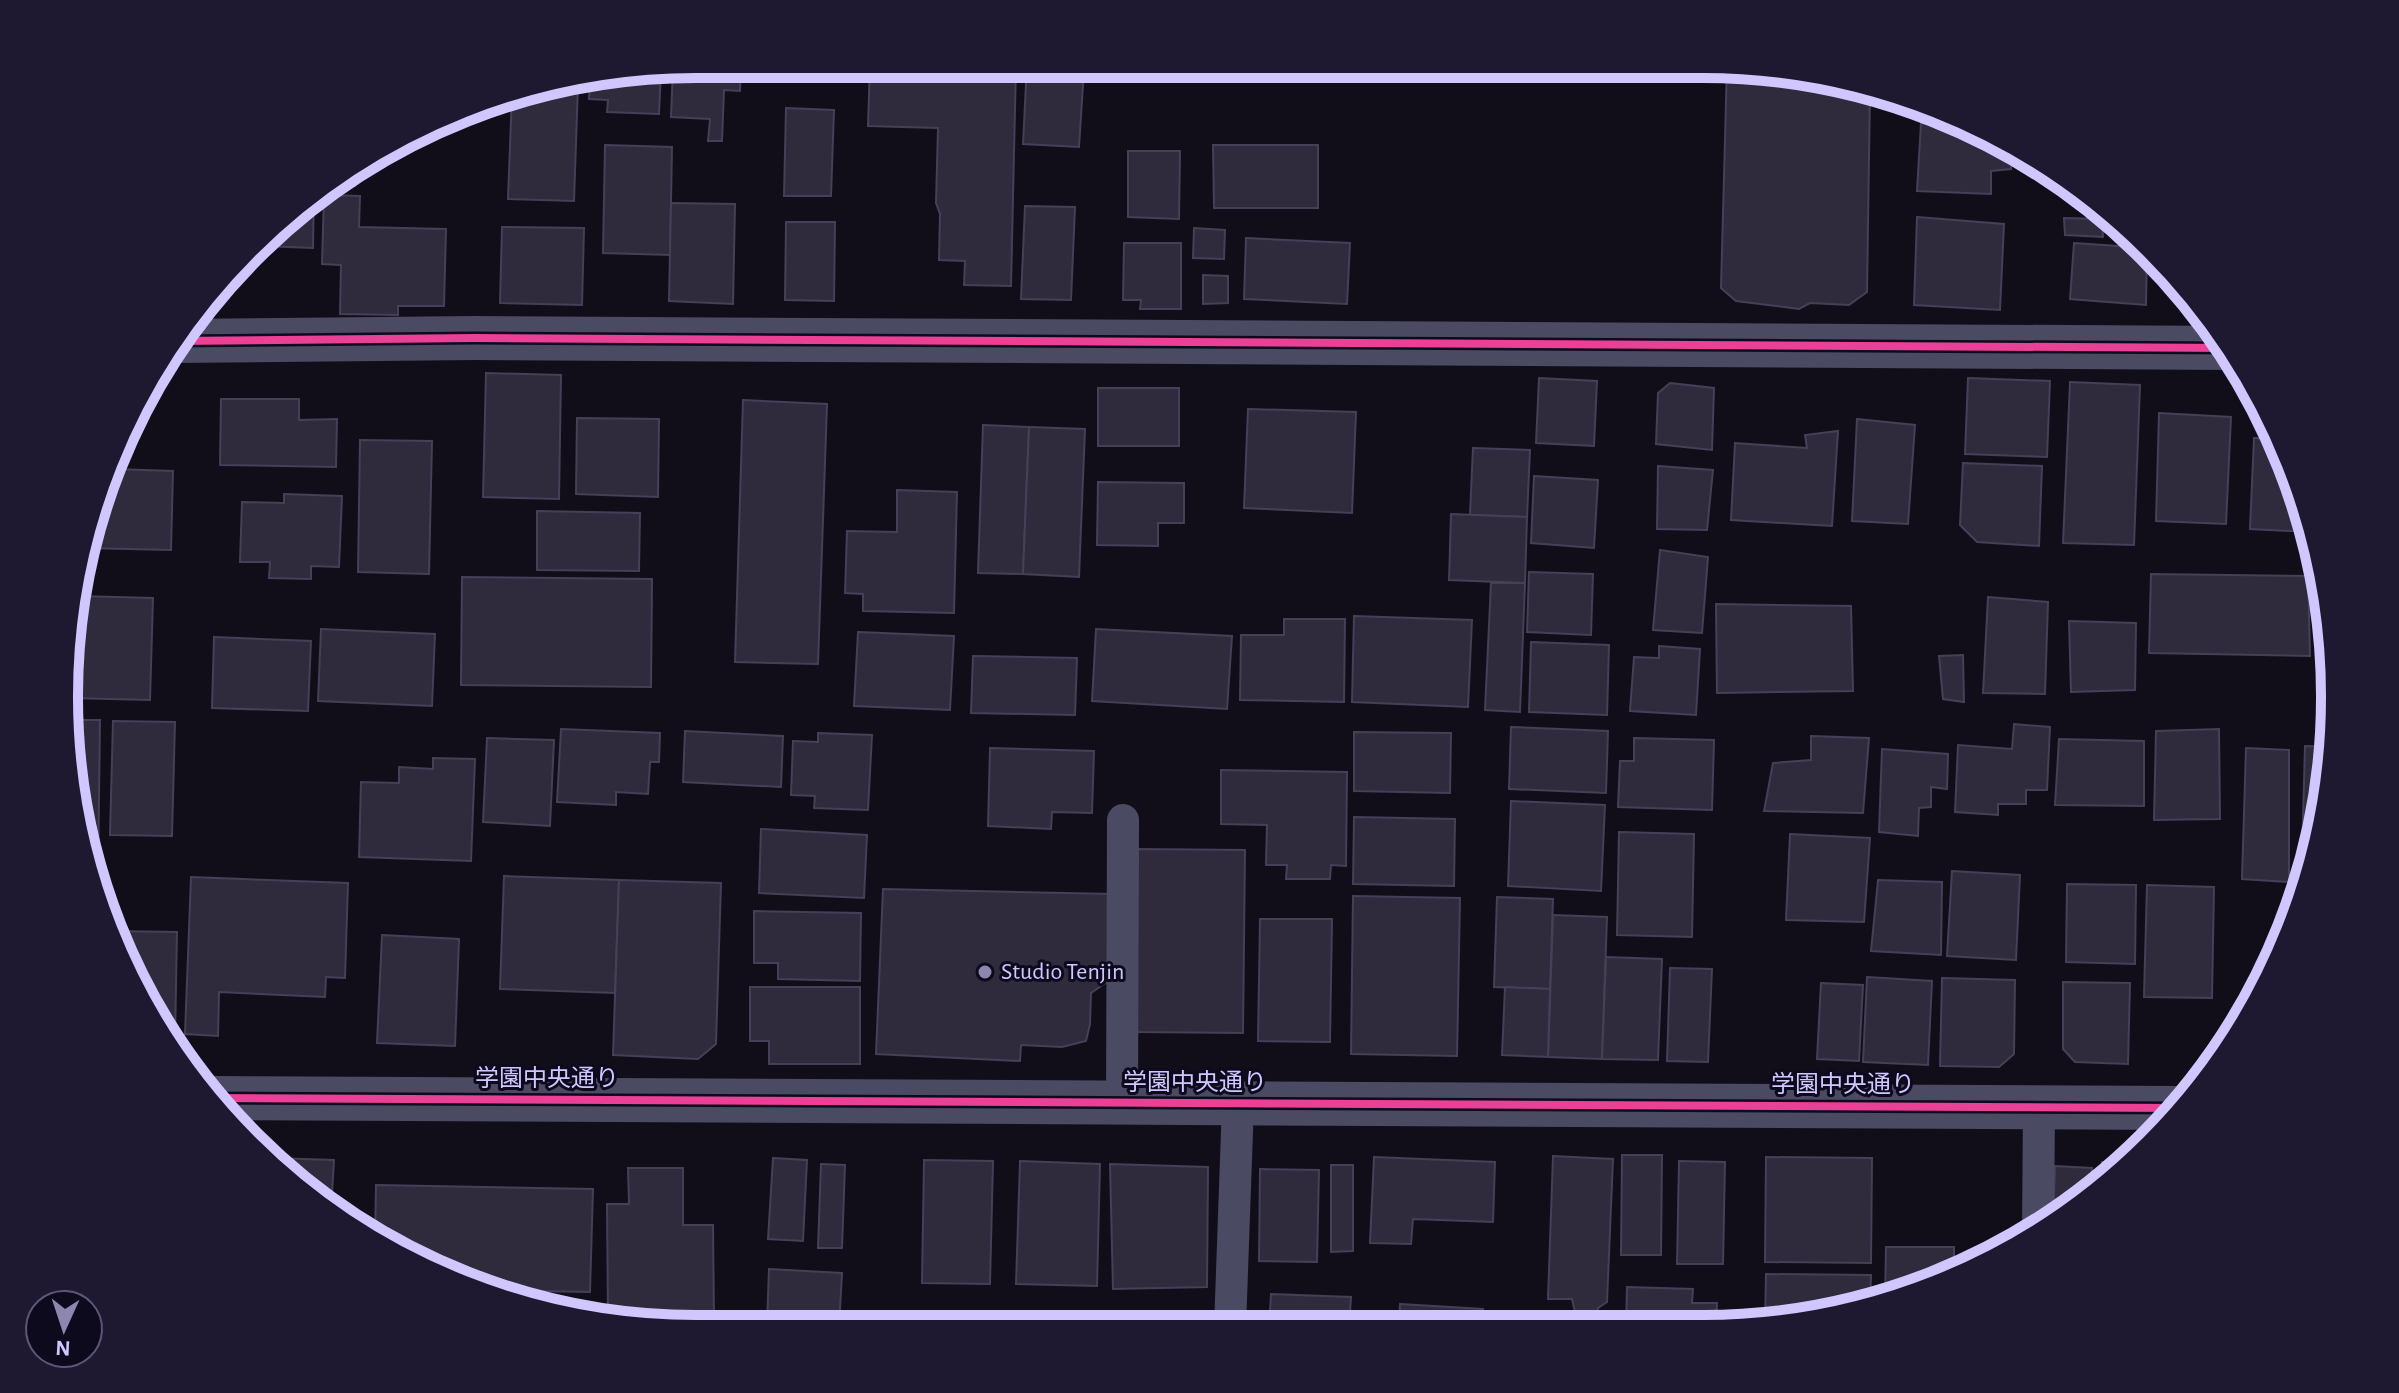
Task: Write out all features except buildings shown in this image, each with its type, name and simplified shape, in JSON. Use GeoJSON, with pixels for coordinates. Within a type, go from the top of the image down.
{"type":"FeatureCollection","features":[{"type":"Feature","properties":{"kind":"street"},"geometry":{"type":"LineString","coordinates":[[191,341],[475,338],[2213,348]]}},
{"type":"Feature","properties":{"kind":"street","name":"学園中央通り"},"geometry":{"type":"LineString","coordinates":[[227,1099],[2164,1108]]}},
{"type":"Feature","properties":{"kind":"lane"},"geometry":{"type":"LineString","coordinates":[[1122,1102],[1123,820]]}},
{"type":"Feature","properties":{"kind":"lane"},"geometry":{"type":"LineString","coordinates":[[1230,1315],[1238,1103]]}},
{"type":"Feature","properties":{"kind":"lane"},"geometry":{"type":"LineString","coordinates":[[2038,1216],[2039,1106]]}},
{"type":"Feature","properties":{"kind":"cycle path"},"geometry":{"type":"LineString","coordinates":[[191,341],[475,338],[2213,348]]}},
{"type":"Feature","properties":{"kind":"cycle path"},"geometry":{"type":"LineString","coordinates":[[226,1098],[2164,1108]]}},
{"type":"Feature","properties":{"kind":"place","name":"Studio Tenjin"},"geometry":{"type":"Point","coordinates":[985,972]}}]}
